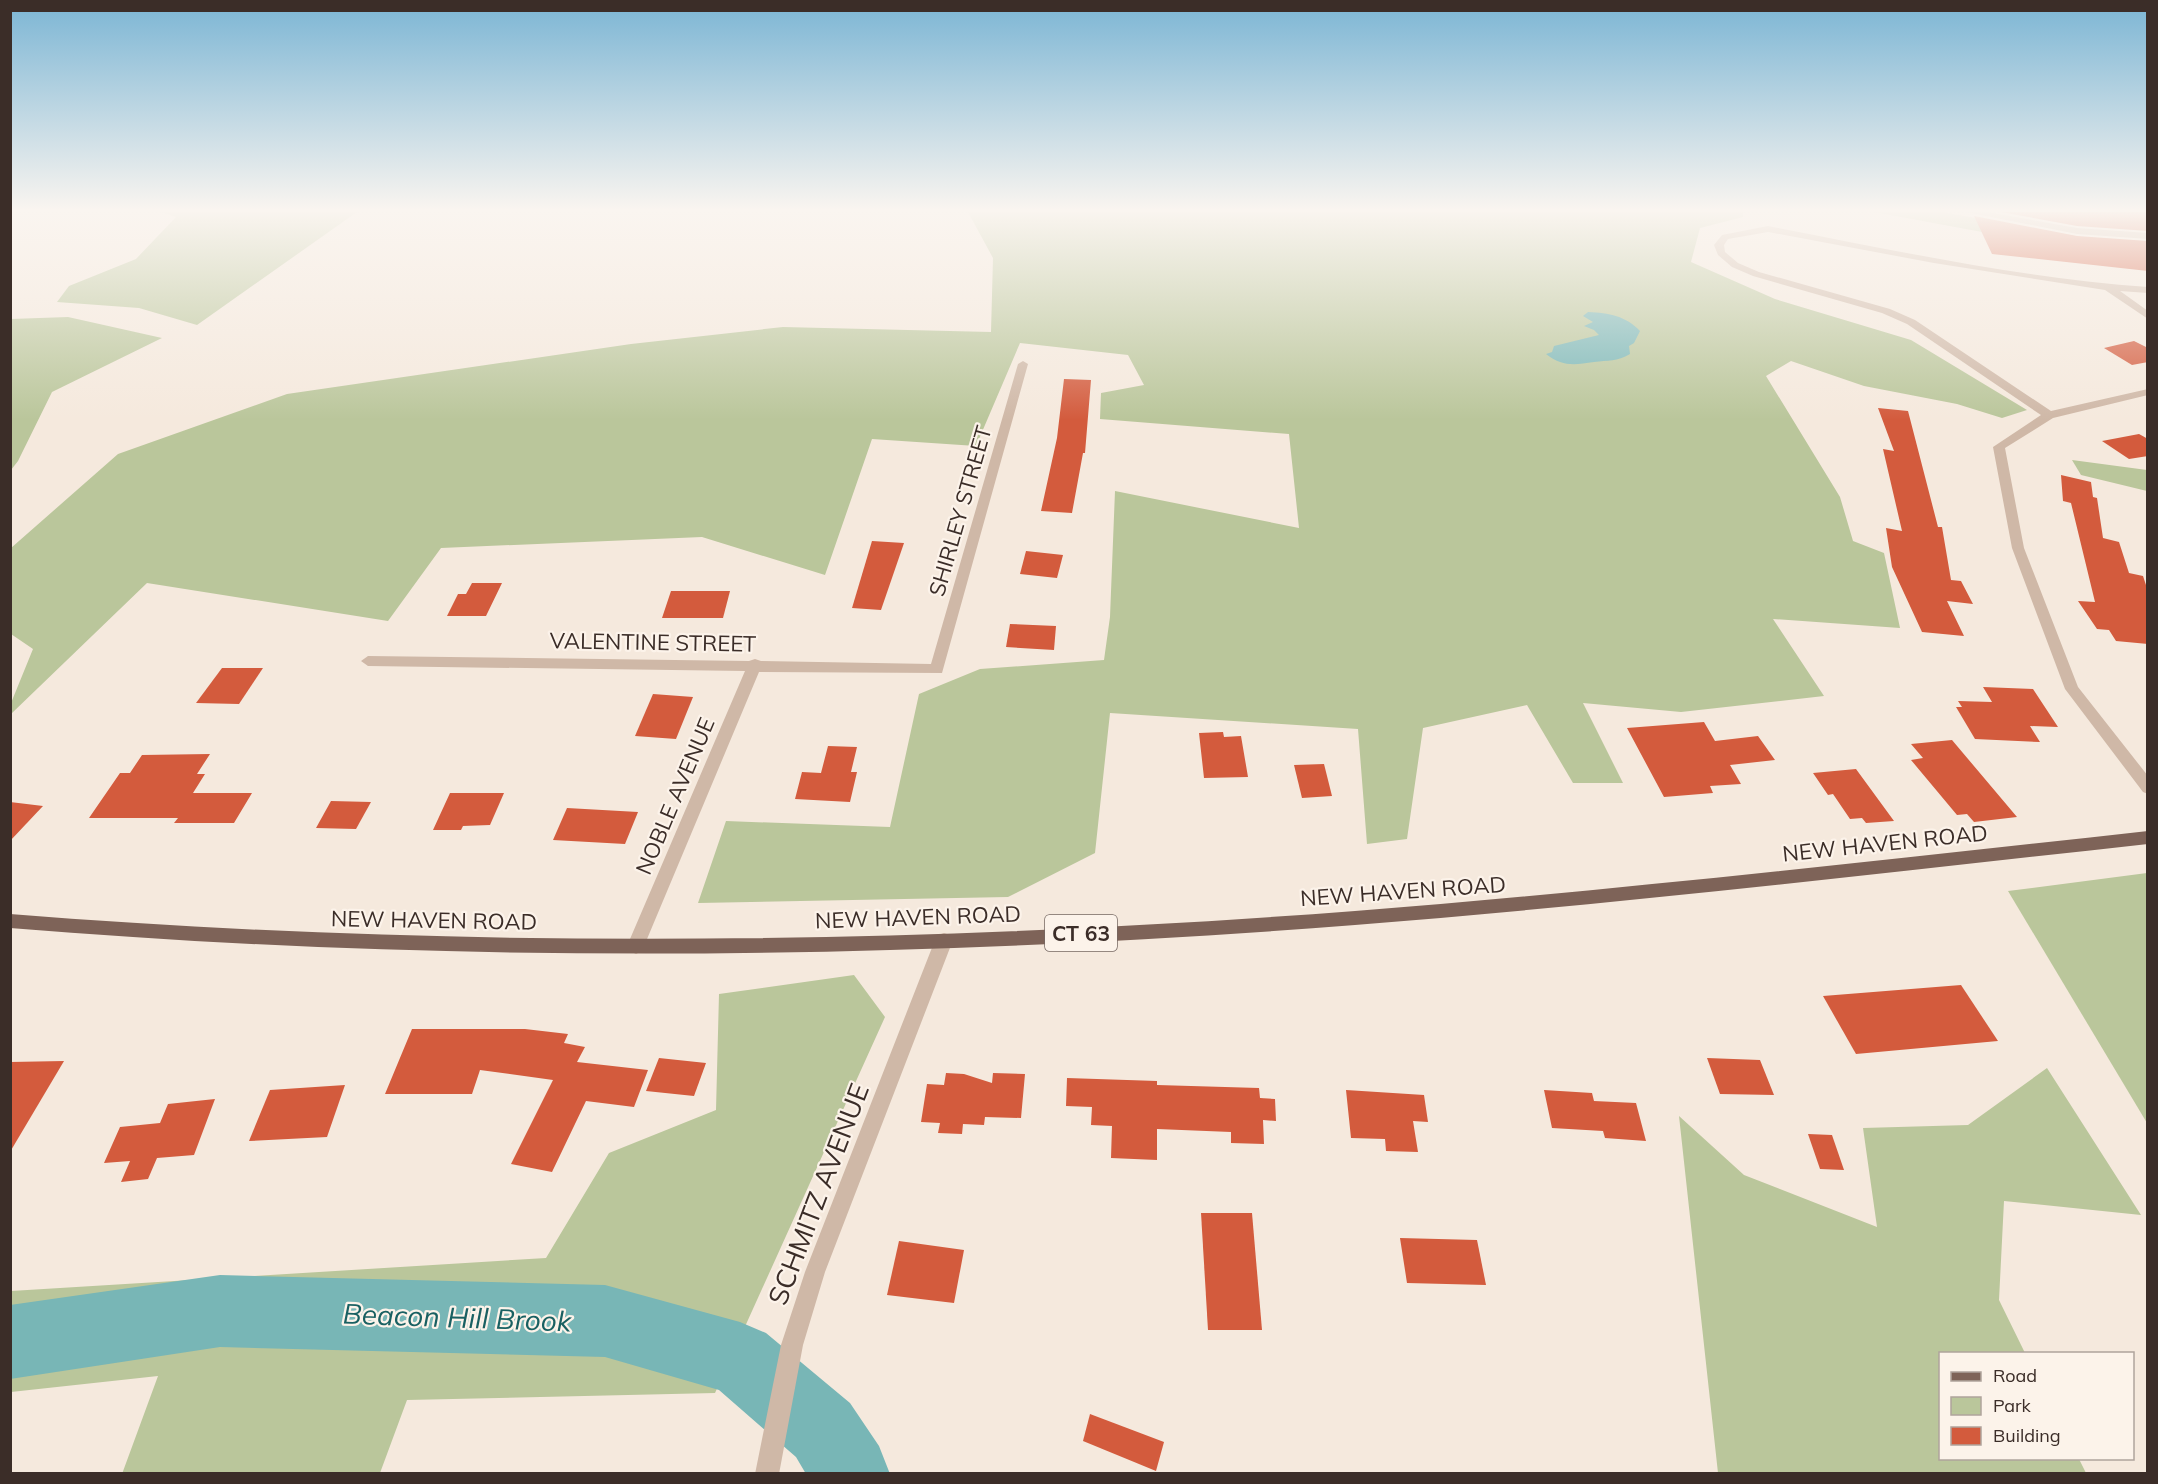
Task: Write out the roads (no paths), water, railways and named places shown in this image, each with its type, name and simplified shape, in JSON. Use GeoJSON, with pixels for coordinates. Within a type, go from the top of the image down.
{"type":"FeatureCollection","features":[{"type":"Feature","properties":{"kind":"main road","name":"NEW HAVEN ROAD"},"geometry":{"type":"LineString","coordinates":[[10,921],[195,935],[391,943],[636,946],[944,940],[1238,926],[1522,904],[2148,837]]}},
{"type":"Feature","properties":{"kind":"street"},"geometry":{"type":"LineString","coordinates":[[1781,281],[1886,311],[1911,322],[2049,415]]}},
{"type":"Feature","properties":{"kind":"street"},"geometry":{"type":"LineString","coordinates":[[2070,281],[2148,290]]}},
{"type":"Feature","properties":{"kind":"street"},"geometry":{"type":"LineString","coordinates":[[2107,287],[2148,316]]}},
{"type":"Feature","properties":{"kind":"street","name":"SHIRLEY STREET"},"geometry":{"type":"LineString","coordinates":[[937,669],[1023,364]]}},
{"type":"Feature","properties":{"kind":"street"},"geometry":{"type":"LineString","coordinates":[[2148,392],[2049,415],[1999,447],[2018,548],[2072,689],[2148,788]]}},
{"type":"Feature","properties":{"kind":"street","name":"VALENTINE STREET"},"geometry":{"type":"LineString","coordinates":[[368,661],[755,664],[937,669]]}},
{"type":"Feature","properties":{"kind":"street","name":"NOBLE AVENUE"},"geometry":{"type":"LineString","coordinates":[[636,946],[755,664]]}},
{"type":"Feature","properties":{"kind":"street","name":"SCHMITZ AVENUE"},"geometry":{"type":"LineString","coordinates":[[767,1473],[792,1345],[815,1272],[944,940]]}},
{"type":"Feature","properties":{"kind":"water"},"geometry":{"type":"Polygon","coordinates":[[[1588,312],[1617,316],[1640,331],[1634,343],[1629,346],[1630,354],[1617,360],[1575,364],[1563,363],[1546,354],[1552,352],[1554,346],[1599,335],[1584,326],[1593,322],[1583,316],[1588,312]]]}},
{"type":"Feature","properties":{"kind":"waterway","name":"Beacon Hill Brook"},"geometry":{"type":"LineString","coordinates":[[10,1342],[220,1311],[605,1321],[740,1359],[823,1430],[851,1474]]}}]}
